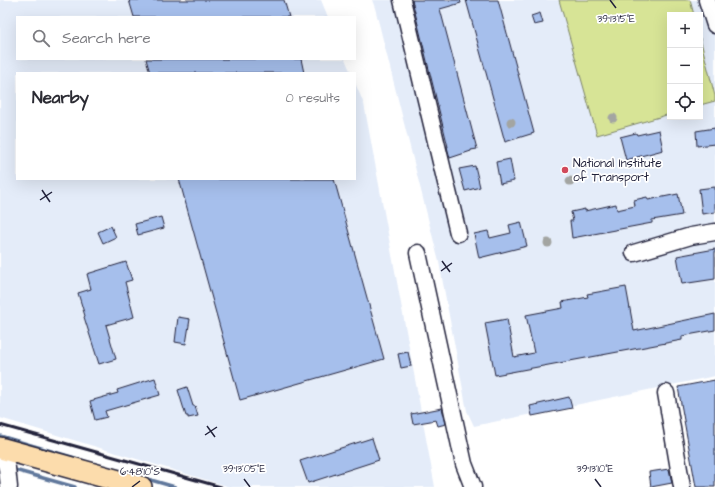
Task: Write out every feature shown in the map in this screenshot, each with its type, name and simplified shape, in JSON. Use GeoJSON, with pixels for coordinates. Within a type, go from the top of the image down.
{"type":"FeatureCollection","features":[{"type":"Feature","properties":{"kind":"main road"},"geometry":{"type":"LineString","coordinates":[[1,448],[141,487]]}},
{"type":"Feature","properties":{"kind":"street"},"geometry":{"type":"LineString","coordinates":[[402,0],[458,233]]}},
{"type":"Feature","properties":{"kind":"street"},"geometry":{"type":"LineString","coordinates":[[707,0],[715,25]]}},
{"type":"Feature","properties":{"kind":"street"},"geometry":{"type":"LineString","coordinates":[[634,253],[691,236],[715,232]]}},
{"type":"Feature","properties":{"kind":"street"},"geometry":{"type":"LineString","coordinates":[[418,253],[464,464],[473,487]]}},
{"type":"Feature","properties":{"kind":"street"},"geometry":{"type":"LineString","coordinates":[[666,393],[682,487]]}},
{"type":"Feature","properties":{"kind":"street"},"geometry":{"type":"LineString","coordinates":[[1,448],[9,487]]}},
{"type":"Feature","properties":{"kind":"shaded area"},"geometry":{"type":"Polygon","coordinates":[[[0,0],[321,0],[328,16],[16,16],[16,60],[345,60],[351,72],[16,72],[16,180],[356,180],[356,85],[364,104],[435,487],[230,487],[0,418],[0,0]]]}},
{"type":"Feature","properties":{"kind":"shaded area","name":"National Institute of Transport"},"geometry":{"type":"Polygon","coordinates":[[[372,0],[715,0],[715,376],[474,426],[467,411],[439,262],[372,0]]]}},
{"type":"Feature","properties":{"kind":"green space"},"geometry":{"type":"Polygon","coordinates":[[[559,0],[690,0],[693,12],[667,12],[667,115],[597,135],[559,0]]]}},
{"type":"Feature","properties":{"kind":"green space"},"geometry":{"type":"Polygon","coordinates":[[[703,50],[715,96],[715,101],[703,104],[703,50]]]}},
{"type":"Feature","properties":{"kind":"building"},"geometry":{"type":"Polygon","coordinates":[[[129,0],[284,0],[289,16],[134,16],[129,0]]]}},
{"type":"Feature","properties":{"kind":"building"},"geometry":{"type":"Polygon","coordinates":[[[412,0],[460,0],[461,3],[440,9],[477,149],[450,158],[412,0]]]}},
{"type":"Feature","properties":{"kind":"building"},"geometry":{"type":"Polygon","coordinates":[[[466,0],[498,0],[534,133],[505,142],[466,0]]]}},
{"type":"Feature","properties":{"kind":"building"},"geometry":{"type":"Polygon","coordinates":[[[540,13],[543,23],[534,25],[531,16],[540,13]]]}},
{"type":"Feature","properties":{"kind":"building"},"geometry":{"type":"Polygon","coordinates":[[[146,60],[301,60],[304,72],[150,72],[146,60]]]}},
{"type":"Feature","properties":{"kind":"building"},"geometry":{"type":"Polygon","coordinates":[[[715,128],[715,144],[697,146],[696,131],[715,128]]]}},
{"type":"Feature","properties":{"kind":"building"},"geometry":{"type":"Polygon","coordinates":[[[659,130],[663,150],[626,160],[620,137],[659,130]]]}},
{"type":"Feature","properties":{"kind":"building"},"geometry":{"type":"Polygon","coordinates":[[[510,159],[514,181],[500,184],[496,162],[510,159]]]}},
{"type":"Feature","properties":{"kind":"building"},"geometry":{"type":"Polygon","coordinates":[[[475,166],[480,187],[465,191],[459,169],[475,166]]]}},
{"type":"Feature","properties":{"kind":"building"},"geometry":{"type":"Polygon","coordinates":[[[179,180],[334,180],[384,359],[240,400],[179,180]]]}},
{"type":"Feature","properties":{"kind":"building"},"geometry":{"type":"Polygon","coordinates":[[[715,187],[715,212],[702,214],[699,189],[715,187]]]}},
{"type":"Feature","properties":{"kind":"building"},"geometry":{"type":"Polygon","coordinates":[[[678,194],[682,215],[652,220],[652,223],[572,238],[570,221],[573,221],[571,212],[585,209],[585,211],[616,204],[617,210],[635,206],[634,200],[647,197],[648,200],[678,194]]]}},
{"type":"Feature","properties":{"kind":"building"},"geometry":{"type":"Polygon","coordinates":[[[161,217],[164,228],[138,235],[135,224],[161,217]]]}},
{"type":"Feature","properties":{"kind":"building"},"geometry":{"type":"Polygon","coordinates":[[[521,222],[527,246],[479,258],[474,234],[488,231],[490,238],[511,233],[509,225],[521,222]]]}},
{"type":"Feature","properties":{"kind":"building"},"geometry":{"type":"Polygon","coordinates":[[[111,226],[116,237],[103,243],[98,232],[111,226]]]}},
{"type":"Feature","properties":{"kind":"building"},"geometry":{"type":"Polygon","coordinates":[[[715,249],[715,279],[682,284],[677,256],[715,249]]]}},
{"type":"Feature","properties":{"kind":"building"},"geometry":{"type":"Polygon","coordinates":[[[126,262],[132,280],[125,282],[134,317],[106,325],[116,359],[99,364],[78,293],[91,289],[87,274],[126,262]]]}},
{"type":"Feature","properties":{"kind":"building"},"geometry":{"type":"Polygon","coordinates":[[[626,287],[634,331],[715,314],[715,330],[682,336],[682,340],[495,375],[485,323],[507,319],[514,357],[534,353],[526,315],[563,308],[562,302],[588,297],[587,294],[626,287]]]}},
{"type":"Feature","properties":{"kind":"building"},"geometry":{"type":"Polygon","coordinates":[[[178,317],[190,319],[186,344],[175,342],[178,317]]]}},
{"type":"Feature","properties":{"kind":"building"},"geometry":{"type":"Polygon","coordinates":[[[408,352],[411,366],[401,368],[398,354],[408,352]]]}},
{"type":"Feature","properties":{"kind":"building"},"geometry":{"type":"Polygon","coordinates":[[[155,378],[160,395],[105,411],[107,417],[95,420],[90,401],[118,393],[117,390],[155,378]]]}},
{"type":"Feature","properties":{"kind":"building"},"geometry":{"type":"Polygon","coordinates":[[[715,380],[715,487],[696,487],[678,387],[715,380]]]}},
{"type":"Feature","properties":{"kind":"building"},"geometry":{"type":"Polygon","coordinates":[[[187,387],[198,416],[188,418],[188,416],[186,416],[178,390],[187,387]]]}},
{"type":"Feature","properties":{"kind":"building"},"geometry":{"type":"Polygon","coordinates":[[[569,397],[572,408],[532,416],[530,406],[569,397]]]}},
{"type":"Feature","properties":{"kind":"building"},"geometry":{"type":"Polygon","coordinates":[[[442,408],[446,424],[438,426],[436,420],[413,424],[411,414],[442,408]]]}},
{"type":"Feature","properties":{"kind":"building"},"geometry":{"type":"Polygon","coordinates":[[[372,438],[379,460],[308,483],[300,461],[372,438]]]}},
{"type":"Feature","properties":{"kind":"building"},"geometry":{"type":"Polygon","coordinates":[[[669,469],[672,483],[651,487],[649,472],[669,469]]]}},
{"type":"Feature","properties":{"kind":"waterway"},"geometry":{"type":"LineString","coordinates":[[0,436],[82,460]]}},
{"type":"Feature","properties":{"kind":"waterway"},"geometry":{"type":"LineString","coordinates":[[11,469],[75,487]]}},
{"type":"Feature","properties":{"kind":"waterway"},"geometry":{"type":"LineString","coordinates":[[144,478],[175,487]]}},
{"type":"Feature","properties":{"kind":"railway"},"geometry":{"type":"LineString","coordinates":[[0,425],[221,487]]}},
{"type":"Feature","properties":{"kind":"place","name":"National Institute of Transport"},"geometry":{"type":"Point","coordinates":[565,170]}}]}
